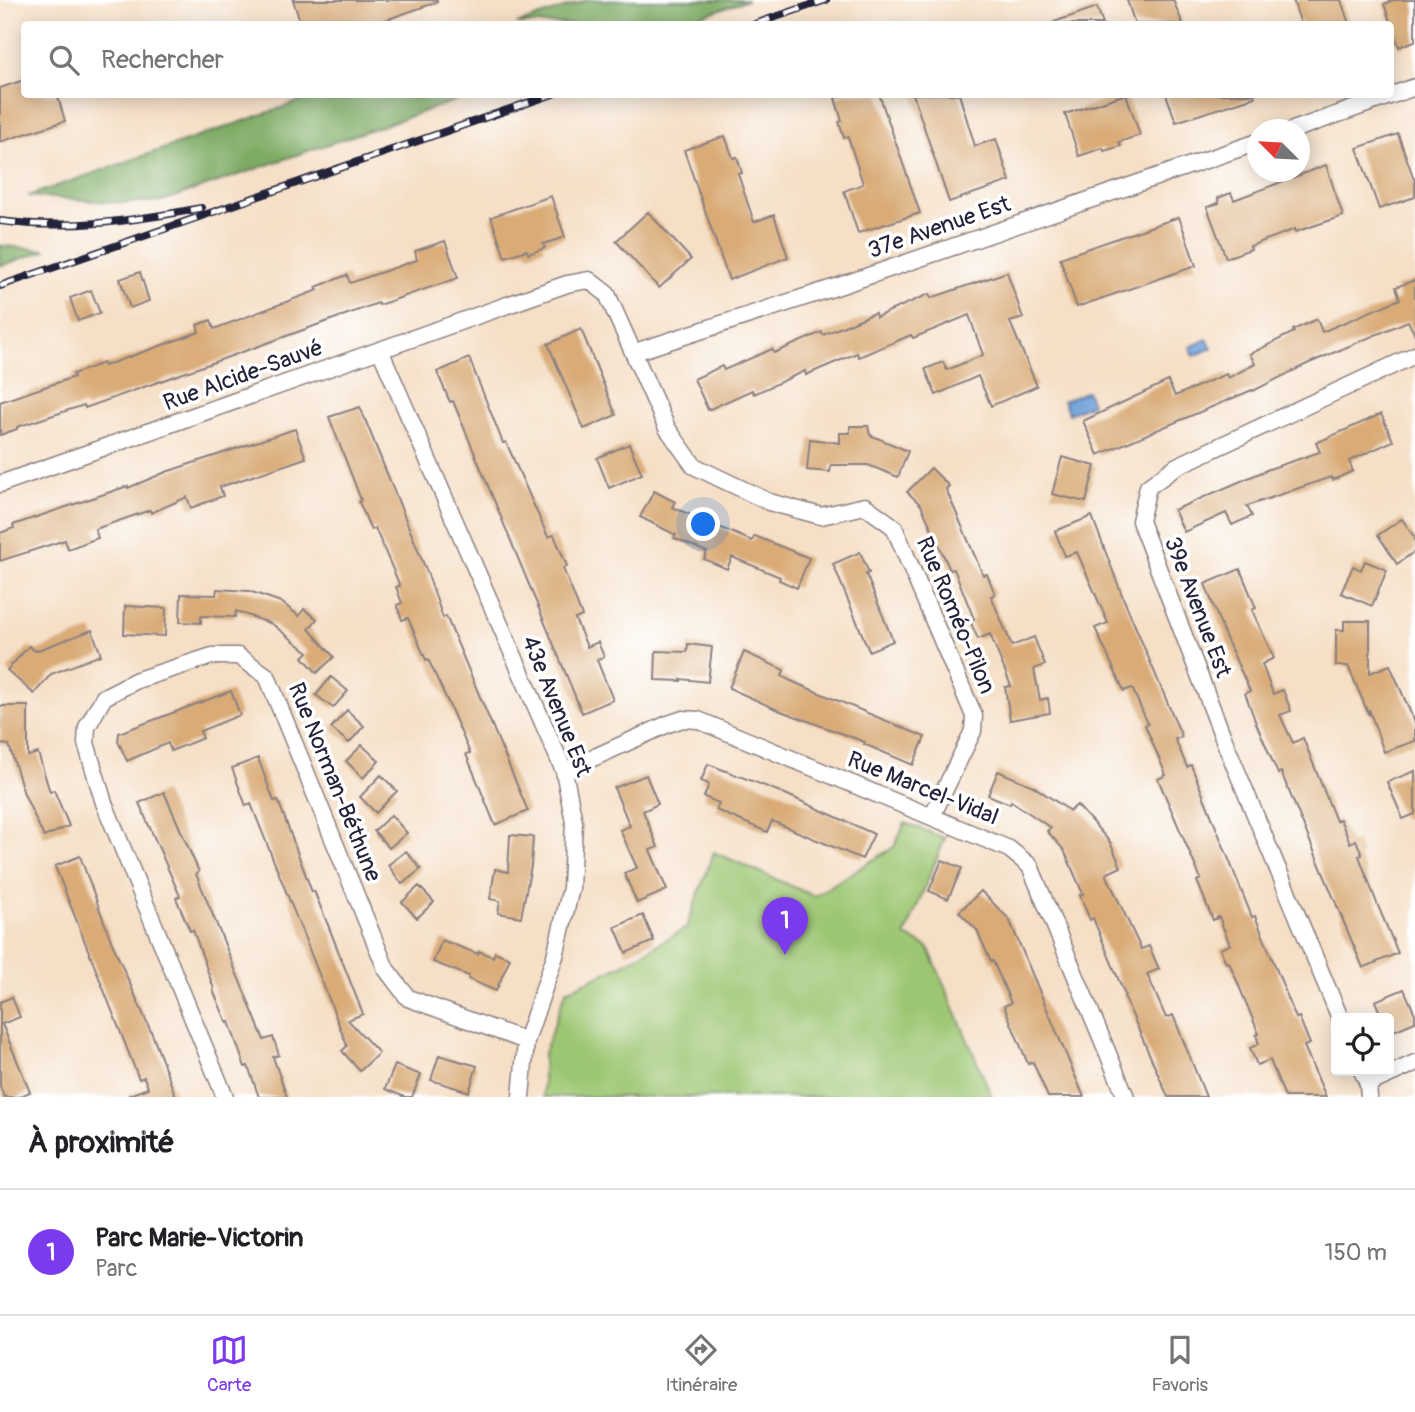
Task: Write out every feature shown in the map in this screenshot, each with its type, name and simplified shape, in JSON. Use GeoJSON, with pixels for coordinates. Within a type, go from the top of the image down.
{"type":"FeatureCollection","features":[{"type":"Feature","properties":{"kind":"street"},"geometry":{"type":"LineString","coordinates":[[1394,94],[1415,87]]}},
{"type":"Feature","properties":{"kind":"street"},"geometry":{"type":"LineString","coordinates":[[1310,124],[1384,98]]}},
{"type":"Feature","properties":{"kind":"street","name":"37e Avenue Est"},"geometry":{"type":"LineString","coordinates":[[635,352],[838,286],[1247,146]]}},
{"type":"Feature","properties":{"kind":"street","name":"Rue Roméo-Pilon"},"geometry":{"type":"LineString","coordinates":[[502,308],[567,284],[589,280],[607,294],[667,428],[694,466],[769,502],[821,516],[865,506],[894,527],[974,716],[973,731],[932,817]]}},
{"type":"Feature","properties":{"kind":"street","name":"Rue Alcide-Sauvé"},"geometry":{"type":"LineString","coordinates":[[0,484],[502,308]]}},
{"type":"Feature","properties":{"kind":"street","name":"43e Avenue Est"},"geometry":{"type":"LineString","coordinates":[[380,350],[564,771],[574,822],[571,888],[555,956],[526,1041],[521,1097]]}},
{"type":"Feature","properties":{"kind":"street","name":"39e Avenue Est"},"geometry":{"type":"LineString","coordinates":[[1338,1013],[1226,745],[1140,521],[1148,487],[1177,466],[1415,355]]}},
{"type":"Feature","properties":{"kind":"street","name":"Rue Norman-Béthune"},"geometry":{"type":"LineString","coordinates":[[225,1097],[107,812],[86,743],[87,727],[104,697],[137,680],[212,656],[238,656],[267,676],[386,969],[408,998],[526,1041]]}},
{"type":"Feature","properties":{"kind":"street","name":"Rue Marcel-Vidal"},"geometry":{"type":"LineString","coordinates":[[564,771],[668,724],[683,719],[698,720],[1009,849],[1030,866],[1126,1097]]}},
{"type":"Feature","properties":{"kind":"street"},"geometry":{"type":"LineString","coordinates":[[1366,1084],[1415,1063]]}},
{"type":"Feature","properties":{"kind":"green space"},"geometry":{"type":"Polygon","coordinates":[[[587,0],[748,0],[686,21],[526,21],[587,0]]]}},
{"type":"Feature","properties":{"kind":"green space"},"geometry":{"type":"Polygon","coordinates":[[[309,98],[463,98],[162,201],[123,203],[28,196],[309,98]]]}},
{"type":"Feature","properties":{"kind":"green space"},"geometry":{"type":"Polygon","coordinates":[[[0,245],[3,246],[47,250],[0,266],[0,245]]]}},
{"type":"Feature","properties":{"kind":"green space"},"geometry":{"type":"Polygon","coordinates":[[[905,823],[945,838],[905,936],[928,947],[992,1097],[879,1097],[869,1093],[860,1097],[543,1097],[543,1056],[566,991],[624,964],[686,928],[714,852],[814,896],[894,847],[905,823]]]}},
{"type":"Feature","properties":{"kind":"water"},"geometry":{"type":"Polygon","coordinates":[[[1207,339],[1212,348],[1194,356],[1190,347],[1207,339]]]}},
{"type":"Feature","properties":{"kind":"water"},"geometry":{"type":"Polygon","coordinates":[[[1087,391],[1092,404],[1069,414],[1063,401],[1087,391]]]}},
{"type":"Feature","properties":{"kind":"building"},"geometry":{"type":"Polygon","coordinates":[[[293,0],[437,0],[383,21],[300,21],[293,0]]]}},
{"type":"Feature","properties":{"kind":"building"},"geometry":{"type":"Polygon","coordinates":[[[1127,0],[1173,0],[1182,21],[1134,21],[1127,0]]]}},
{"type":"Feature","properties":{"kind":"building"},"geometry":{"type":"Polygon","coordinates":[[[1293,0],[1341,0],[1348,21],[1300,21],[1293,0]]]}},
{"type":"Feature","properties":{"kind":"building"},"geometry":{"type":"Polygon","coordinates":[[[1394,0],[1415,0],[1415,41],[1399,47],[1394,33],[1394,21],[1390,21],[1384,4],[1394,0]]]}},
{"type":"Feature","properties":{"kind":"building"},"geometry":{"type":"Polygon","coordinates":[[[1097,7],[1102,21],[1057,21],[1097,7]]]}},
{"type":"Feature","properties":{"kind":"building"},"geometry":{"type":"Polygon","coordinates":[[[21,81],[21,98],[58,98],[65,121],[0,142],[0,88],[21,81]]]}},
{"type":"Feature","properties":{"kind":"building"},"geometry":{"type":"Polygon","coordinates":[[[835,98],[880,98],[920,213],[858,233],[844,191],[863,184],[848,137],[844,138],[839,122],[842,121],[835,98]]]}},
{"type":"Feature","properties":{"kind":"building"},"geometry":{"type":"Polygon","coordinates":[[[914,98],[960,98],[975,146],[996,139],[1010,181],[949,202],[914,98]]]}},
{"type":"Feature","properties":{"kind":"building"},"geometry":{"type":"Polygon","coordinates":[[[1114,98],[1127,98],[1140,135],[1119,142],[1121,146],[1104,151],[1103,148],[1079,156],[1065,114],[1114,98]]]}},
{"type":"Feature","properties":{"kind":"building"},"geometry":{"type":"Polygon","coordinates":[[[1167,98],[1252,98],[1176,122],[1167,98]]]}},
{"type":"Feature","properties":{"kind":"building"},"geometry":{"type":"Polygon","coordinates":[[[1398,134],[1415,182],[1415,197],[1379,209],[1357,148],[1398,134]]]}},
{"type":"Feature","properties":{"kind":"building"},"geometry":{"type":"Polygon","coordinates":[[[725,136],[733,158],[737,157],[742,173],[738,174],[754,222],[774,215],[788,257],[729,280],[684,150],[725,136]]]}},
{"type":"Feature","properties":{"kind":"building"},"geometry":{"type":"Polygon","coordinates":[[[1326,165],[1343,216],[1295,232],[1295,229],[1226,258],[1207,207],[1219,203],[1218,198],[1231,193],[1234,200],[1281,182],[1310,182],[1310,171],[1326,165]]]}},
{"type":"Feature","properties":{"kind":"building"},"geometry":{"type":"Polygon","coordinates":[[[551,196],[565,237],[543,244],[545,248],[528,254],[527,250],[505,257],[491,217],[551,196]]]}},
{"type":"Feature","properties":{"kind":"building"},"geometry":{"type":"Polygon","coordinates":[[[648,212],[691,259],[659,288],[616,241],[648,212]]]}},
{"type":"Feature","properties":{"kind":"building"},"geometry":{"type":"Polygon","coordinates":[[[1179,217],[1196,266],[1077,307],[1060,258],[1179,217]]]}},
{"type":"Feature","properties":{"kind":"building"},"geometry":{"type":"Polygon","coordinates":[[[445,241],[458,278],[379,305],[378,303],[85,408],[84,405],[0,435],[0,402],[74,377],[73,374],[103,363],[104,366],[199,332],[197,325],[211,320],[214,329],[318,290],[316,287],[347,275],[350,283],[417,260],[415,251],[445,241]]]}},
{"type":"Feature","properties":{"kind":"building"},"geometry":{"type":"Polygon","coordinates":[[[140,272],[149,301],[130,308],[120,279],[140,272]]]}},
{"type":"Feature","properties":{"kind":"building"},"geometry":{"type":"Polygon","coordinates":[[[1007,272],[1023,318],[1010,322],[1037,386],[991,406],[978,376],[936,395],[925,369],[943,362],[947,370],[983,355],[969,315],[859,357],[857,353],[806,375],[805,371],[754,394],[752,390],[708,410],[694,379],[722,366],[724,370],[772,349],[774,353],[875,313],[876,317],[929,294],[931,298],[1007,272]]]}},
{"type":"Feature","properties":{"kind":"building"},"geometry":{"type":"Polygon","coordinates":[[[1415,280],[1415,335],[1408,321],[1307,364],[1253,391],[1098,455],[1083,421],[1168,381],[1175,396],[1226,374],[1228,378],[1255,364],[1250,354],[1294,332],[1293,330],[1317,319],[1322,332],[1400,299],[1396,287],[1415,280]]]}},
{"type":"Feature","properties":{"kind":"building"},"geometry":{"type":"Polygon","coordinates":[[[91,290],[100,313],[78,321],[70,298],[91,290]]]}},
{"type":"Feature","properties":{"kind":"building"},"geometry":{"type":"Polygon","coordinates":[[[581,329],[616,415],[584,429],[548,344],[581,329]]]}},
{"type":"Feature","properties":{"kind":"building"},"geometry":{"type":"Polygon","coordinates":[[[469,358],[503,443],[506,442],[548,537],[554,535],[567,566],[563,568],[582,616],[575,619],[587,647],[598,642],[604,657],[597,660],[613,700],[582,713],[453,401],[450,402],[437,372],[469,358]]]}},
{"type":"Feature","properties":{"kind":"building"},"geometry":{"type":"Polygon","coordinates":[[[360,407],[443,618],[446,616],[528,811],[495,825],[466,754],[470,753],[447,700],[408,618],[402,620],[397,605],[402,603],[396,587],[400,586],[375,528],[371,530],[359,502],[361,500],[329,417],[360,407]]]}},
{"type":"Feature","properties":{"kind":"building"},"geometry":{"type":"Polygon","coordinates":[[[1381,414],[1393,441],[1349,461],[1353,471],[1333,480],[1331,477],[1247,506],[1252,516],[1232,525],[1226,513],[1184,532],[1174,510],[1269,469],[1320,452],[1316,443],[1381,414]]]}},
{"type":"Feature","properties":{"kind":"building"},"geometry":{"type":"Polygon","coordinates":[[[850,426],[868,426],[870,435],[908,451],[898,477],[868,465],[831,465],[830,472],[807,470],[810,439],[840,443],[840,433],[850,433],[850,426]]]}},
{"type":"Feature","properties":{"kind":"building"},"geometry":{"type":"Polygon","coordinates":[[[295,429],[306,458],[220,487],[223,496],[191,508],[187,497],[151,513],[150,510],[95,529],[98,538],[68,549],[65,540],[0,561],[0,533],[14,528],[13,525],[295,429]]]}},
{"type":"Feature","properties":{"kind":"building"},"geometry":{"type":"Polygon","coordinates":[[[629,444],[642,474],[609,488],[597,458],[629,444]]]}},
{"type":"Feature","properties":{"kind":"building"},"geometry":{"type":"Polygon","coordinates":[[[1062,457],[1095,466],[1086,502],[1052,494],[1062,457]]]}},
{"type":"Feature","properties":{"kind":"building"},"geometry":{"type":"Polygon","coordinates":[[[931,468],[949,486],[946,489],[983,575],[987,574],[995,594],[991,596],[1012,646],[1034,637],[1045,665],[1034,669],[1040,700],[1048,698],[1050,713],[1010,720],[1005,687],[1011,686],[990,634],[978,639],[970,621],[974,619],[954,569],[950,570],[921,505],[907,492],[931,468]]]}},
{"type":"Feature","properties":{"kind":"building"},"geometry":{"type":"Polygon","coordinates":[[[654,491],[675,502],[672,507],[752,541],[755,536],[809,558],[797,588],[779,580],[780,577],[732,557],[727,569],[704,559],[707,552],[674,538],[676,535],[640,517],[654,491]]]}},
{"type":"Feature","properties":{"kind":"building"},"geometry":{"type":"Polygon","coordinates":[[[1092,516],[1182,737],[1175,739],[1187,767],[1191,765],[1252,917],[1255,916],[1296,1018],[1299,1017],[1310,1044],[1304,1046],[1326,1097],[1285,1097],[1270,1060],[1257,1065],[1250,1048],[1259,1044],[1256,1035],[1259,1034],[1229,962],[1226,963],[1220,949],[1230,945],[1219,917],[1213,920],[1197,881],[1201,879],[1158,779],[1166,775],[1145,725],[1148,724],[1132,688],[1124,691],[1095,628],[1108,623],[1077,552],[1065,556],[1055,531],[1092,516]]]}},
{"type":"Feature","properties":{"kind":"building"},"geometry":{"type":"Polygon","coordinates":[[[1402,519],[1415,538],[1415,551],[1397,564],[1378,535],[1402,519]]]}},
{"type":"Feature","properties":{"kind":"building"},"geometry":{"type":"Polygon","coordinates":[[[860,552],[893,641],[869,651],[833,564],[860,552]]]}},
{"type":"Feature","properties":{"kind":"building"},"geometry":{"type":"Polygon","coordinates":[[[1365,561],[1387,570],[1372,606],[1341,593],[1353,566],[1361,570],[1365,561]]]}},
{"type":"Feature","properties":{"kind":"building"},"geometry":{"type":"Polygon","coordinates":[[[1240,569],[1256,608],[1252,610],[1274,658],[1262,664],[1273,694],[1283,690],[1291,711],[1280,715],[1293,743],[1303,738],[1336,821],[1340,819],[1350,843],[1356,840],[1362,855],[1359,856],[1398,953],[1363,968],[1281,772],[1278,774],[1256,723],[1245,693],[1250,691],[1205,584],[1240,569]]]}},
{"type":"Feature","properties":{"kind":"building"},"geometry":{"type":"Polygon","coordinates":[[[217,589],[249,591],[281,602],[299,616],[304,609],[317,619],[309,629],[334,657],[317,673],[303,657],[308,652],[272,624],[236,611],[235,617],[201,616],[201,623],[180,622],[181,594],[216,595],[217,589]]]}},
{"type":"Feature","properties":{"kind":"building"},"geometry":{"type":"Polygon","coordinates":[[[125,606],[166,608],[165,636],[124,634],[125,606]]]}},
{"type":"Feature","properties":{"kind":"building"},"geometry":{"type":"Polygon","coordinates":[[[1344,621],[1370,621],[1370,673],[1390,665],[1415,723],[1415,741],[1384,752],[1369,709],[1369,715],[1348,666],[1336,666],[1336,630],[1344,630],[1344,621]]]}},
{"type":"Feature","properties":{"kind":"building"},"geometry":{"type":"Polygon","coordinates":[[[92,630],[101,655],[51,674],[34,694],[7,670],[29,646],[35,651],[92,630]]]}},
{"type":"Feature","properties":{"kind":"building"},"geometry":{"type":"Polygon","coordinates":[[[688,644],[712,647],[708,682],[655,680],[656,651],[687,652],[688,644]]]}},
{"type":"Feature","properties":{"kind":"building"},"geometry":{"type":"Polygon","coordinates":[[[744,652],[784,670],[782,676],[791,681],[925,737],[913,765],[864,744],[865,742],[778,710],[729,688],[744,652]]]}},
{"type":"Feature","properties":{"kind":"building"},"geometry":{"type":"Polygon","coordinates":[[[331,677],[348,691],[333,708],[316,695],[331,677]]]}},
{"type":"Feature","properties":{"kind":"building"},"geometry":{"type":"Polygon","coordinates":[[[231,691],[240,715],[200,731],[203,738],[171,751],[168,743],[127,761],[118,741],[119,733],[231,691]]]}},
{"type":"Feature","properties":{"kind":"building"},"geometry":{"type":"Polygon","coordinates":[[[0,706],[28,706],[28,756],[38,753],[50,792],[54,790],[69,826],[44,837],[24,794],[9,745],[0,744],[0,706]]]}},
{"type":"Feature","properties":{"kind":"building"},"geometry":{"type":"Polygon","coordinates":[[[347,710],[364,726],[349,743],[331,728],[347,710]]]}},
{"type":"Feature","properties":{"kind":"building"},"geometry":{"type":"Polygon","coordinates":[[[362,745],[379,761],[363,778],[346,761],[362,745]]]}},
{"type":"Feature","properties":{"kind":"building"},"geometry":{"type":"Polygon","coordinates":[[[258,758],[274,801],[278,800],[312,892],[314,891],[363,1014],[348,1020],[379,1053],[360,1071],[342,1051],[347,1046],[329,999],[251,804],[246,806],[232,768],[258,758]]]}},
{"type":"Feature","properties":{"kind":"building"},"geometry":{"type":"Polygon","coordinates":[[[708,764],[783,793],[874,834],[862,859],[772,821],[767,832],[716,810],[719,803],[704,797],[709,784],[701,781],[708,764]]]}},
{"type":"Feature","properties":{"kind":"building"},"geometry":{"type":"Polygon","coordinates":[[[998,771],[1033,786],[1070,811],[1077,805],[1110,842],[1121,867],[1106,874],[1141,949],[1149,946],[1159,969],[1147,974],[1166,1018],[1173,1015],[1206,1097],[1168,1097],[1093,918],[1090,920],[1080,895],[1083,894],[1064,850],[1047,831],[1051,828],[1011,801],[1010,804],[988,795],[998,771]]]}},
{"type":"Feature","properties":{"kind":"building"},"geometry":{"type":"Polygon","coordinates":[[[1415,771],[1415,814],[1403,819],[1387,782],[1415,771]]]}},
{"type":"Feature","properties":{"kind":"building"},"geometry":{"type":"Polygon","coordinates":[[[381,775],[397,791],[376,813],[360,797],[381,775]]]}},
{"type":"Feature","properties":{"kind":"building"},"geometry":{"type":"Polygon","coordinates":[[[646,775],[658,804],[643,811],[658,847],[650,850],[667,890],[637,903],[624,873],[637,868],[620,830],[630,826],[614,788],[646,775]]]}},
{"type":"Feature","properties":{"kind":"building"},"geometry":{"type":"Polygon","coordinates":[[[164,792],[199,872],[196,874],[264,1040],[273,1037],[279,1055],[273,1057],[287,1097],[259,1097],[248,1066],[245,1067],[229,1022],[227,1023],[213,990],[193,930],[190,931],[176,898],[180,896],[139,803],[164,792]]]}},
{"type":"Feature","properties":{"kind":"building"},"geometry":{"type":"Polygon","coordinates":[[[391,815],[407,833],[389,848],[374,831],[391,815]]]}},
{"type":"Feature","properties":{"kind":"building"},"geometry":{"type":"Polygon","coordinates":[[[510,835],[533,837],[531,866],[521,917],[498,913],[500,901],[490,899],[495,869],[508,872],[510,835]]]}},
{"type":"Feature","properties":{"kind":"building"},"geometry":{"type":"Polygon","coordinates":[[[406,851],[421,869],[402,884],[388,865],[406,851]]]}},
{"type":"Feature","properties":{"kind":"building"},"geometry":{"type":"Polygon","coordinates":[[[80,856],[112,943],[176,1097],[129,1097],[148,1088],[144,1077],[139,1079],[55,866],[80,856]]]}},
{"type":"Feature","properties":{"kind":"building"},"geometry":{"type":"Polygon","coordinates":[[[942,860],[962,868],[948,899],[929,891],[942,860]]]}},
{"type":"Feature","properties":{"kind":"building"},"geometry":{"type":"Polygon","coordinates":[[[419,886],[434,902],[417,918],[402,902],[419,886]]]}},
{"type":"Feature","properties":{"kind":"building"},"geometry":{"type":"Polygon","coordinates":[[[981,891],[1009,919],[1084,1097],[1048,1097],[1033,1062],[1028,1064],[1004,1006],[1011,1003],[993,961],[991,962],[977,930],[959,912],[981,891]]]}},
{"type":"Feature","properties":{"kind":"building"},"geometry":{"type":"Polygon","coordinates":[[[643,915],[654,941],[626,953],[615,927],[643,915]]]}},
{"type":"Feature","properties":{"kind":"building"},"geometry":{"type":"Polygon","coordinates":[[[442,940],[478,954],[479,951],[493,957],[495,952],[510,958],[496,991],[468,979],[469,976],[433,962],[442,940]]]}},
{"type":"Feature","properties":{"kind":"building"},"geometry":{"type":"Polygon","coordinates":[[[1404,989],[1415,1014],[1415,1022],[1394,1031],[1394,1013],[1380,1013],[1375,1001],[1404,989]]]}},
{"type":"Feature","properties":{"kind":"building"},"geometry":{"type":"Polygon","coordinates":[[[12,997],[20,1017],[2,1024],[30,1092],[18,1097],[4,1097],[0,1086],[0,1002],[12,997]]]}},
{"type":"Feature","properties":{"kind":"building"},"geometry":{"type":"Polygon","coordinates":[[[439,1055],[477,1066],[469,1092],[431,1080],[439,1055]]]}},
{"type":"Feature","properties":{"kind":"building"},"geometry":{"type":"Polygon","coordinates":[[[395,1065],[421,1075],[412,1097],[385,1089],[395,1065]]]}},
{"type":"Feature","properties":{"kind":"railway"},"geometry":{"type":"LineString","coordinates":[[764,21],[826,0]]}},
{"type":"Feature","properties":{"kind":"railway"},"geometry":{"type":"LineString","coordinates":[[0,286],[541,98]]}},
{"type":"Feature","properties":{"kind":"railway"},"geometry":{"type":"LineString","coordinates":[[0,221],[51,225],[101,223],[201,208]]}},
{"type":"Feature","properties":{"kind":"place","name":"Parc Marie-Victorin"},"geometry":{"type":"Point","coordinates":[785,955]}}]}
